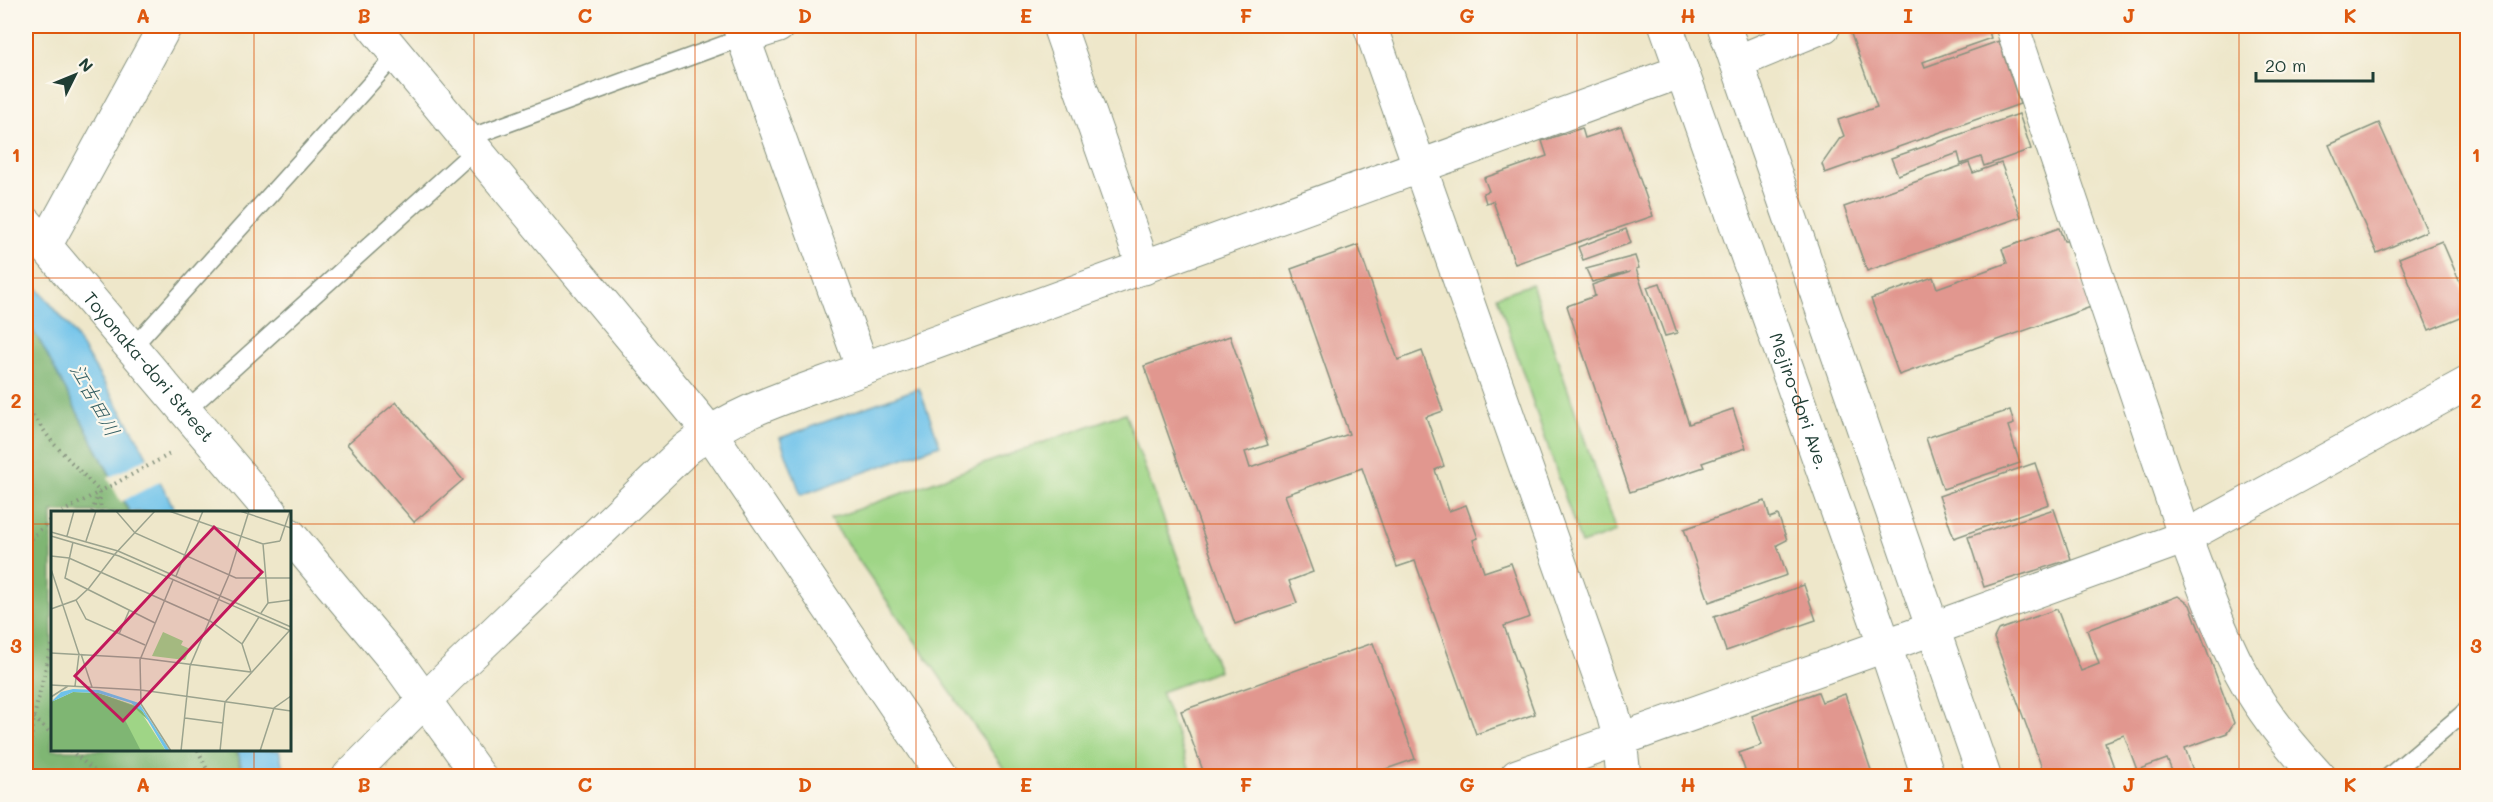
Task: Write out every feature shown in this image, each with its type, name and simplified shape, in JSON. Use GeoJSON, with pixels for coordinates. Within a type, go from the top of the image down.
{"type":"FeatureCollection","features":[{"type":"Feature","properties":{"kind":"street"},"geometry":{"type":"LineString","coordinates":[[35,234],[165,26]]}},
{"type":"Feature","properties":{"kind":"street"},"geometry":{"type":"LineString","coordinates":[[373,26],[709,431],[943,777]]}},
{"type":"Feature","properties":{"kind":"street"},"geometry":{"type":"LineString","coordinates":[[778,26],[742,31],[862,369]]}},
{"type":"Feature","properties":{"kind":"street"},"geometry":{"type":"LineString","coordinates":[[1059,26],[1144,268]]}},
{"type":"Feature","properties":{"kind":"street"},"geometry":{"type":"LineString","coordinates":[[1370,26],[1613,714],[1620,740],[1624,777]]}},
{"type":"Feature","properties":{"kind":"street","name":"Mejiro-dori Ave."},"geometry":{"type":"LineString","coordinates":[[1666,26],[1885,646],[1928,777]]}},
{"type":"Feature","properties":{"kind":"street"},"geometry":{"type":"LineString","coordinates":[[1724,26],[1984,777]]}},
{"type":"Feature","properties":{"kind":"street"},"geometry":{"type":"LineString","coordinates":[[1737,62],[1824,26]]}},
{"type":"Feature","properties":{"kind":"street"},"geometry":{"type":"LineString","coordinates":[[2012,26],[2184,537],[2217,620],[2248,685],[2289,745],[2318,777]]}},
{"type":"Feature","properties":{"kind":"street"},"geometry":{"type":"LineString","coordinates":[[349,777],[425,700],[709,431],[742,414],[862,369],[1682,71]]}},
{"type":"Feature","properties":{"kind":"street","name":"Toyonaka-dori Street"},"geometry":{"type":"LineString","coordinates":[[35,234],[269,511]]}},
{"type":"Feature","properties":{"kind":"street"},"geometry":{"type":"LineString","coordinates":[[1517,777],[2184,537],[2468,383]]}},
{"type":"Feature","properties":{"kind":"street"},"geometry":{"type":"LineString","coordinates":[[291,536],[425,700],[479,777]]}},
{"type":"Feature","properties":{"kind":"lane"},"geometry":{"type":"LineString","coordinates":[[185,412],[473,145],[482,133],[742,31]]}},
{"type":"Feature","properties":{"kind":"lane"},"geometry":{"type":"LineString","coordinates":[[132,348],[397,54]]}},
{"type":"Feature","properties":{"kind":"lane"},"geometry":{"type":"LineString","coordinates":[[2389,777],[2468,709]]}},
{"type":"Feature","properties":{"kind":"path"},"geometry":{"type":"LineString","coordinates":[[26,406],[53,443],[99,491],[101,511]]}},
{"type":"Feature","properties":{"kind":"path"},"geometry":{"type":"LineString","coordinates":[[65,511],[171,454]]}},
{"type":"Feature","properties":{"kind":"path"},"geometry":{"type":"LineString","coordinates":[[93,511],[99,491]]}},
{"type":"Feature","properties":{"kind":"path"},"geometry":{"type":"LineString","coordinates":[[26,549],[27,543],[51,519]]}},
{"type":"Feature","properties":{"kind":"path"},"geometry":{"type":"LineString","coordinates":[[26,777],[34,717],[51,645]]}},
{"type":"Feature","properties":{"kind":"path"},"geometry":{"type":"LineString","coordinates":[[34,717],[51,733]]}},
{"type":"Feature","properties":{"kind":"path"},"geometry":{"type":"LineString","coordinates":[[71,751],[100,777]]}},
{"type":"Feature","properties":{"kind":"path"},"geometry":{"type":"LineString","coordinates":[[198,751],[210,777]]}},
{"type":"Feature","properties":{"kind":"green space"},"geometry":{"type":"Polygon","coordinates":[[[1532,284],[1616,532],[1581,544],[1497,296],[1532,284]]]}},
{"type":"Feature","properties":{"kind":"green space"},"geometry":{"type":"Polygon","coordinates":[[[26,321],[41,343],[128,511],[51,511],[51,751],[236,751],[242,776],[26,776],[26,321]]]}},
{"type":"Feature","properties":{"kind":"green space"},"geometry":{"type":"Polygon","coordinates":[[[1125,413],[1219,671],[1161,692],[1192,776],[1009,776],[830,519],[1125,413]]]}},
{"type":"Feature","properties":{"kind":"water","name":"江古田川"},"geometry":{"type":"Polygon","coordinates":[[[26,275],[70,327],[135,434],[175,511],[129,511],[41,343],[26,321],[26,275]]]}},
{"type":"Feature","properties":{"kind":"water"},"geometry":{"type":"Polygon","coordinates":[[[919,388],[940,445],[801,495],[780,438],[919,388]]]}},
{"type":"Feature","properties":{"kind":"water"},"geometry":{"type":"Polygon","coordinates":[[[238,751],[279,751],[285,776],[243,776],[238,751]]]}},
{"type":"Feature","properties":{"kind":"pier"},"geometry":{"type":"Polygon","coordinates":[[[150,456],[163,480],[121,502],[108,478],[150,456]]]}},
{"type":"Feature","properties":{"kind":"building"},"geometry":{"type":"Polygon","coordinates":[[[1876,26],[1987,26],[1991,38],[1923,62],[1925,67],[1999,41],[2020,104],[1825,173],[1822,164],[1840,138],[1844,136],[1838,120],[1877,107],[1851,34],[1876,26]]]}},
{"type":"Feature","properties":{"kind":"building"},"geometry":{"type":"Polygon","coordinates":[[[2019,114],[2031,149],[1984,166],[1981,157],[1961,164],[1958,153],[1898,175],[1891,158],[2019,114]]]}},
{"type":"Feature","properties":{"kind":"building"},"geometry":{"type":"Polygon","coordinates":[[[2379,123],[2427,231],[2377,253],[2329,145],[2379,123]]]}},
{"type":"Feature","properties":{"kind":"building"},"geometry":{"type":"Polygon","coordinates":[[[1621,126],[1653,216],[1515,264],[1493,201],[1486,203],[1483,193],[1489,191],[1484,178],[1547,156],[1542,141],[1582,128],[1585,138],[1621,126]]]}},
{"type":"Feature","properties":{"kind":"building"},"geometry":{"type":"Polygon","coordinates":[[[1969,163],[1973,173],[2001,163],[2021,217],[1867,271],[1844,207],[1969,163]]]}},
{"type":"Feature","properties":{"kind":"building"},"geometry":{"type":"Polygon","coordinates":[[[2059,228],[2064,241],[2067,241],[2091,307],[1899,375],[1871,299],[1933,277],[1937,288],[2007,263],[2002,249],[2059,228]]]}},
{"type":"Feature","properties":{"kind":"building"},"geometry":{"type":"Polygon","coordinates":[[[1626,229],[1631,243],[1583,260],[1578,247],[1626,229]]]}},
{"type":"Feature","properties":{"kind":"building"},"geometry":{"type":"Polygon","coordinates":[[[2442,241],[2468,301],[2468,314],[2429,330],[2399,258],[2442,241]]]}},
{"type":"Feature","properties":{"kind":"building"},"geometry":{"type":"Polygon","coordinates":[[[1358,245],[1398,360],[1422,351],[1443,411],[1426,417],[1444,466],[1435,470],[1449,511],[1466,505],[1478,538],[1473,540],[1484,572],[1511,563],[1530,617],[1504,626],[1535,714],[1476,734],[1415,561],[1397,567],[1362,468],[1285,495],[1313,572],[1289,581],[1297,603],[1235,624],[1144,366],[1230,336],[1268,445],[1245,452],[1250,468],[1349,434],[1291,269],[1358,245]]]}},
{"type":"Feature","properties":{"kind":"building"},"geometry":{"type":"Polygon","coordinates":[[[1635,256],[1639,268],[1636,269],[1689,424],[1733,409],[1746,448],[1702,463],[1704,467],[1630,492],[1567,306],[1595,296],[1592,285],[1630,272],[1592,282],[1586,269],[1635,256]]]}},
{"type":"Feature","properties":{"kind":"building"},"geometry":{"type":"Polygon","coordinates":[[[1660,283],[1677,333],[1665,336],[1647,287],[1660,283]]]}},
{"type":"Feature","properties":{"kind":"building"},"geometry":{"type":"Polygon","coordinates":[[[396,402],[463,480],[414,522],[347,444],[396,402]]]}},
{"type":"Feature","properties":{"kind":"building"},"geometry":{"type":"Polygon","coordinates":[[[2010,410],[2014,424],[2008,426],[2020,463],[1943,489],[1926,438],[2010,410]]]}},
{"type":"Feature","properties":{"kind":"building"},"geometry":{"type":"Polygon","coordinates":[[[2035,463],[2049,504],[1954,538],[1939,496],[2035,463]]]}},
{"type":"Feature","properties":{"kind":"building"},"geometry":{"type":"Polygon","coordinates":[[[1765,501],[1770,518],[1778,515],[1787,540],[1777,545],[1787,575],[1709,602],[1684,529],[1765,501]]]}},
{"type":"Feature","properties":{"kind":"building"},"geometry":{"type":"Polygon","coordinates":[[[2054,509],[2071,559],[1984,587],[1968,537],[2054,509]]]}},
{"type":"Feature","properties":{"kind":"building"},"geometry":{"type":"Polygon","coordinates":[[[1804,585],[1816,620],[1726,651],[1714,617],[1804,585]]]}},
{"type":"Feature","properties":{"kind":"building"},"geometry":{"type":"Polygon","coordinates":[[[2178,596],[2190,605],[2234,723],[2227,733],[2185,748],[2195,776],[2174,776],[2167,759],[2137,770],[2124,735],[2105,742],[2117,776],[2045,776],[1994,638],[1998,630],[2057,609],[2081,671],[2099,664],[2087,630],[2178,596]]]}},
{"type":"Feature","properties":{"kind":"building"},"geometry":{"type":"Polygon","coordinates":[[[1373,643],[1415,759],[1366,776],[1205,776],[1181,711],[1373,643]]]}},
{"type":"Feature","properties":{"kind":"building"},"geometry":{"type":"Polygon","coordinates":[[[1818,692],[1822,702],[1845,694],[1873,776],[1747,776],[1739,753],[1762,745],[1752,716],[1818,692]]]}}]}
